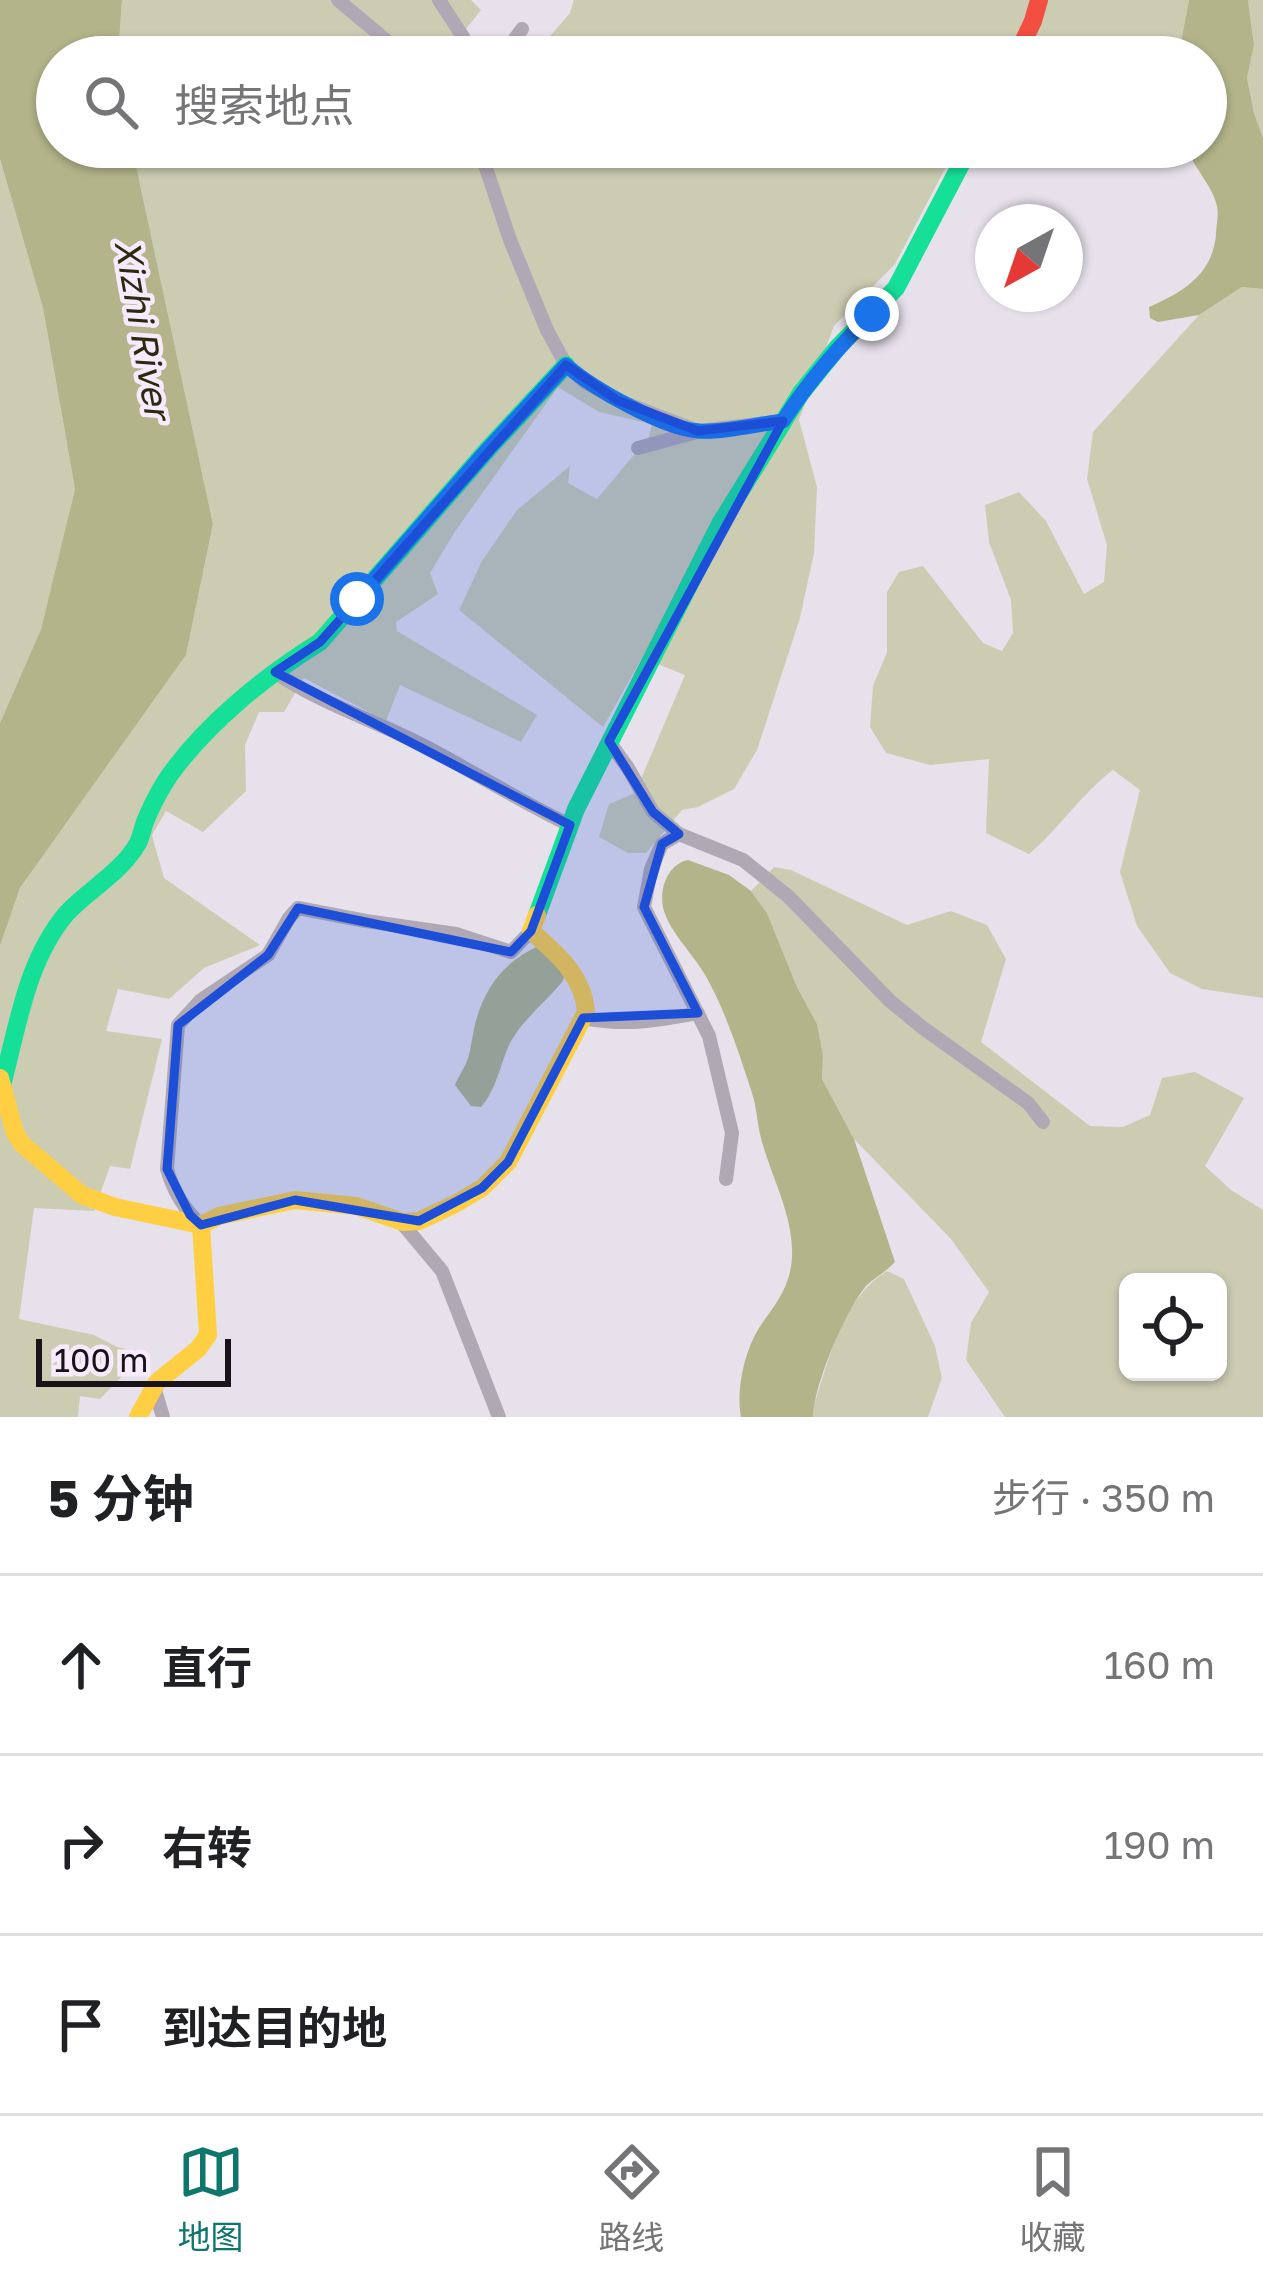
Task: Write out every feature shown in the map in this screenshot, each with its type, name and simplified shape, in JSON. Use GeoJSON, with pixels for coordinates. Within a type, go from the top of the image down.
{"type":"FeatureCollection","features":[{"type":"Feature","properties":{"kind":"street"},"geometry":{"type":"LineString","coordinates":[[338,0],[381,36]]}},
{"type":"Feature","properties":{"kind":"street"},"geometry":{"type":"LineString","coordinates":[[439,0],[462,36]]}},
{"type":"Feature","properties":{"kind":"street"},"geometry":{"type":"LineString","coordinates":[[1026,36],[1039,0]]}},
{"type":"Feature","properties":{"kind":"street"},"geometry":{"type":"LineString","coordinates":[[516,36],[522,28]]}},
{"type":"Feature","properties":{"kind":"street"},"geometry":{"type":"LineString","coordinates":[[488,168],[510,240],[566,365],[617,400],[698,431]]}},
{"type":"Feature","properties":{"kind":"street"},"geometry":{"type":"LineString","coordinates":[[138,1417],[159,1379],[203,1345],[208,1335],[201,1225],[172,1187],[167,1169],[178,1025],[201,1000],[268,955],[298,908],[456,934],[512,952],[531,931],[570,824],[721,524],[801,393],[896,288],[959,168]]}},
{"type":"Feature","properties":{"kind":"street"},"geometry":{"type":"LineString","coordinates":[[531,931],[576,976],[586,995],[583,1018],[508,1162],[455,1204],[419,1221],[401,1222],[356,1206],[295,1200],[219,1216],[201,1225],[115,1208],[82,1195],[15,1133],[1,1081],[34,962],[46,939],[136,845],[170,777],[209,730],[275,671],[320,642],[566,365]]}},
{"type":"Feature","properties":{"kind":"street"},"geometry":{"type":"LineString","coordinates":[[638,448],[698,431],[783,421]]}},
{"type":"Feature","properties":{"kind":"street"},"geometry":{"type":"LineString","coordinates":[[275,671],[302,691],[426,747],[570,824]]}},
{"type":"Feature","properties":{"kind":"street"},"geometry":{"type":"LineString","coordinates":[[609,742],[653,812],[679,833],[743,860],[788,897],[890,1001],[1028,1103],[1043,1122]]}},
{"type":"Feature","properties":{"kind":"street"},"geometry":{"type":"LineString","coordinates":[[679,833],[662,844],[651,869],[644,907],[710,1036],[732,1133],[726,1179]]}},
{"type":"Feature","properties":{"kind":"street"},"geometry":{"type":"LineString","coordinates":[[583,1018],[612,1024],[698,1013]]}},
{"type":"Feature","properties":{"kind":"street"},"geometry":{"type":"LineString","coordinates":[[401,1222],[442,1271],[500,1417]]}},
{"type":"Feature","properties":{"kind":"street"},"geometry":{"type":"LineString","coordinates":[[154,1387],[163,1417]]}},
{"type":"Feature","properties":{"kind":"highlighted area"},"geometry":{"type":"Polygon","coordinates":[[[566,365],[617,400],[698,431],[783,421],[609,741],[653,812],[679,834],[662,844],[644,907],[698,1013],[583,1018],[508,1162],[482,1188],[419,1221],[295,1200],[201,1225],[190,1215],[167,1169],[178,1025],[268,955],[298,908],[511,952],[531,931],[570,825],[275,672],[320,642],[566,365]]]}},
{"type":"Feature","properties":{"kind":"shaded area"},"geometry":{"type":"Polygon","coordinates":[[[122,0],[471,0],[481,10],[460,36],[119,36],[122,0]]]}},
{"type":"Feature","properties":{"kind":"shaded area"},"geometry":{"type":"Polygon","coordinates":[[[574,0],[1189,0],[1182,36],[550,36],[570,13],[574,0]]]}},
{"type":"Feature","properties":{"kind":"shaded area"},"geometry":{"type":"Polygon","coordinates":[[[1248,0],[1263,0],[1263,138],[1247,78],[1254,45],[1248,0]]]}},
{"type":"Feature","properties":{"kind":"shaded area"},"geometry":{"type":"Polygon","coordinates":[[[0,159],[43,308],[75,489],[41,629],[0,723],[0,159]]]}},
{"type":"Feature","properties":{"kind":"shaded area"},"geometry":{"type":"Polygon","coordinates":[[[137,168],[945,168],[895,264],[834,326],[799,420],[817,487],[814,553],[800,618],[757,750],[734,789],[682,810],[646,853],[628,853],[599,837],[609,804],[635,793],[685,675],[642,658],[603,727],[459,610],[482,561],[517,510],[570,466],[568,483],[597,499],[649,437],[652,424],[599,412],[558,387],[430,573],[438,594],[396,622],[397,631],[537,715],[521,742],[400,685],[386,721],[304,678],[284,712],[259,712],[245,745],[246,791],[203,832],[166,811],[152,835],[164,878],[260,945],[204,968],[169,999],[118,989],[106,1031],[162,1039],[130,1169],[110,1166],[94,1211],[34,1208],[19,1319],[94,1335],[117,1347],[145,1353],[100,1399],[80,1396],[78,1417],[0,1417],[0,946],[20,888],[186,655],[213,524],[137,168]]]}},
{"type":"Feature","properties":{"kind":"shaded area"},"geometry":{"type":"Polygon","coordinates":[[[1242,287],[1263,289],[1263,998],[1202,989],[1170,973],[1137,926],[1120,872],[1140,790],[1113,770],[1029,854],[986,833],[989,759],[930,765],[886,753],[870,727],[873,686],[887,652],[887,592],[899,572],[923,566],[983,643],[1002,651],[1013,633],[1011,600],[989,542],[985,505],[1019,492],[1046,521],[1084,594],[1104,582],[1107,545],[1087,479],[1093,432],[1199,315],[1242,287]]]}},
{"type":"Feature","properties":{"kind":"shaded area"},"geometry":{"type":"Polygon","coordinates":[[[774,867],[791,870],[907,925],[951,911],[987,925],[1006,959],[981,1042],[1090,1126],[1123,1127],[1150,1115],[1162,1078],[1195,1072],[1244,1098],[1205,1166],[1263,1210],[1263,1417],[1005,1417],[966,1360],[971,1323],[989,1292],[951,1239],[854,1139],[822,1079],[817,1024],[767,913],[751,891],[774,867]]]}},
{"type":"Feature","properties":{"kind":"shaded area"},"geometry":{"type":"Polygon","coordinates":[[[887,1271],[904,1279],[935,1346],[942,1378],[928,1417],[813,1417],[847,1315],[871,1283],[887,1271]]]}},
{"type":"Feature","properties":{"kind":"water","name":"Xizhi River"},"geometry":{"type":"Polygon","coordinates":[[[0,0],[122,0],[119,36],[36,36],[36,168],[137,168],[213,524],[186,655],[20,888],[0,946],[0,723],[41,629],[75,489],[43,308],[0,159],[0,0]]]}},
{"type":"Feature","properties":{"kind":"water"},"geometry":{"type":"Polygon","coordinates":[[[1189,0],[1248,0],[1254,45],[1247,78],[1263,138],[1263,289],[1242,287],[1199,315],[1158,322],[1150,318],[1149,307],[1194,280],[1213,249],[1218,213],[1198,168],[1227,168],[1227,36],[1182,36],[1189,0]]]}},
{"type":"Feature","properties":{"kind":"water"},"geometry":{"type":"Polygon","coordinates":[[[688,860],[729,875],[751,891],[767,913],[817,1024],[822,1079],[854,1139],[895,1262],[866,1286],[849,1313],[825,1368],[813,1417],[741,1417],[745,1360],[788,1280],[791,1238],[754,1099],[719,1001],[664,911],[666,880],[688,860]]]}},
{"type":"Feature","properties":{"kind":"water"},"geometry":{"type":"Polygon","coordinates":[[[539,946],[566,973],[515,1034],[481,1107],[471,1106],[455,1085],[468,1058],[482,1002],[505,969],[539,946]]]}},
{"type":"Feature","properties":{"kind":"traffic: fast"},"geometry":{"type":"LineString","coordinates":[[537,915],[576,809],[720,524],[801,393],[896,288],[959,168]]}},
{"type":"Feature","properties":{"kind":"traffic: fast"},"geometry":{"type":"LineString","coordinates":[[2,1085],[25,995],[52,933],[131,853],[157,796],[184,756],[238,702],[320,642],[566,365]]}},
{"type":"Feature","properties":{"kind":"traffic: slow"},"geometry":{"type":"LineString","coordinates":[[138,1417],[157,1382],[208,1335],[201,1225],[219,1216],[295,1200],[356,1206],[403,1222],[419,1221],[482,1188],[508,1162],[586,1012],[574,976],[531,931],[537,915]]}},
{"type":"Feature","properties":{"kind":"traffic: slow"},"geometry":{"type":"LineString","coordinates":[[0,1078],[22,1144],[82,1195],[201,1225]]}},
{"type":"Feature","properties":{"kind":"traffic: jam"},"geometry":{"type":"LineString","coordinates":[[1026,36],[1039,0]]}},
{"type":"Feature","properties":{"kind":"route"},"geometry":{"type":"LineString","coordinates":[[357,599],[566,365],[617,400],[698,431],[783,421],[838,347],[872,314]]}}]}
